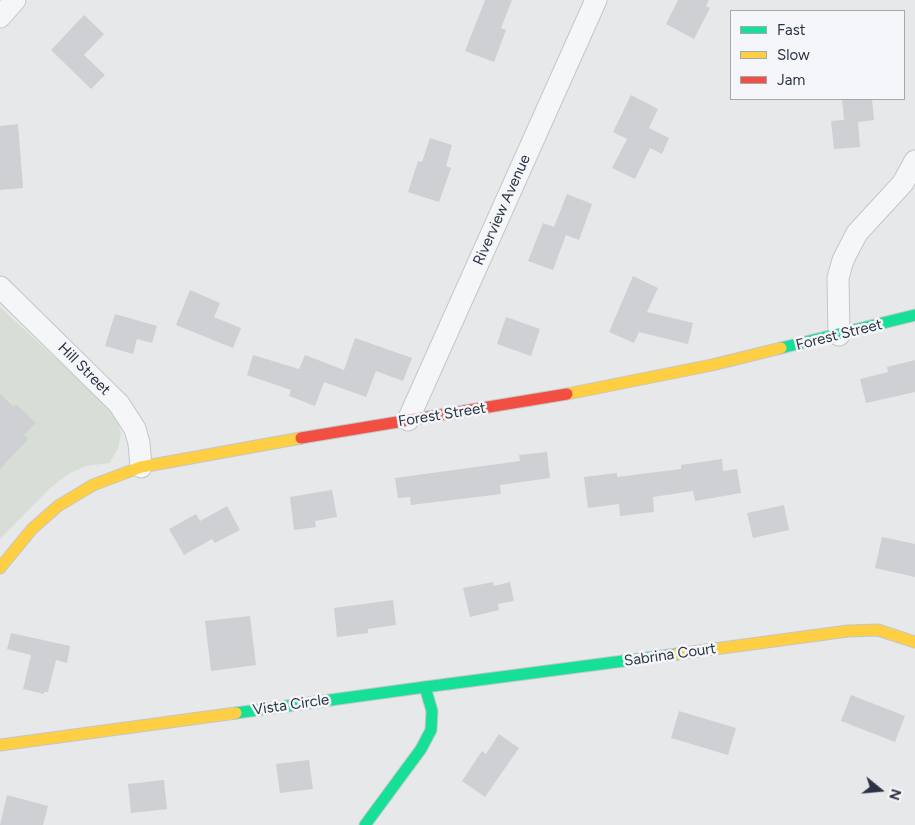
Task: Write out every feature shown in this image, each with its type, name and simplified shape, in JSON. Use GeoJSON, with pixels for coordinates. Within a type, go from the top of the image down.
{"type":"FeatureCollection","features":[{"type":"Feature","properties":{"kind":"street"},"geometry":{"type":"LineString","coordinates":[[0,17],[15,0]]}},
{"type":"Feature","properties":{"kind":"street","name":"Riverview Avenue"},"geometry":{"type":"LineString","coordinates":[[408,420],[596,0]]}},
{"type":"Feature","properties":{"kind":"street"},"geometry":{"type":"LineString","coordinates":[[839,335],[838,278],[843,260],[858,233],[904,183],[915,161]]}},
{"type":"Feature","properties":{"kind":"street","name":"Hill Street"},"geometry":{"type":"LineString","coordinates":[[0,287],[119,404],[134,429],[139,443],[141,467]]}},
{"type":"Feature","properties":{"kind":"street","name":"Forest Street"},"geometry":{"type":"LineString","coordinates":[[0,568],[32,529],[58,506],[93,485],[141,467],[214,452],[619,384],[712,366],[915,316]]}},
{"type":"Feature","properties":{"kind":"street","name":"Sabrina Court"},"geometry":{"type":"LineString","coordinates":[[425,687],[848,631],[878,630],[915,642]]}},
{"type":"Feature","properties":{"kind":"street"},"geometry":{"type":"LineString","coordinates":[[366,825],[421,749],[430,730],[432,711],[425,687]]}},
{"type":"Feature","properties":{"kind":"street","name":"Vista Circle"},"geometry":{"type":"LineString","coordinates":[[0,745],[425,687]]}},
{"type":"Feature","properties":{"kind":"shaded area"},"geometry":{"type":"Polygon","coordinates":[[[0,307],[108,407],[118,422],[121,433],[118,449],[109,463],[86,466],[70,473],[50,488],[0,539],[0,307]]]}},
{"type":"Feature","properties":{"kind":"building"},"geometry":{"type":"Polygon","coordinates":[[[485,0],[512,0],[501,28],[506,30],[494,62],[465,51],[485,0]]]}},
{"type":"Feature","properties":{"kind":"building"},"geometry":{"type":"Polygon","coordinates":[[[678,0],[709,0],[706,6],[710,8],[694,39],[666,24],[678,0]]]}},
{"type":"Feature","properties":{"kind":"building"},"geometry":{"type":"Polygon","coordinates":[[[84,15],[104,34],[84,55],[105,75],[91,89],[51,50],[84,15]]]}},
{"type":"Feature","properties":{"kind":"building"},"geometry":{"type":"Polygon","coordinates":[[[631,95],[658,109],[649,128],[669,138],[662,154],[650,148],[635,179],[612,168],[627,139],[613,132],[631,95]]]}},
{"type":"Feature","properties":{"kind":"building"},"geometry":{"type":"Polygon","coordinates":[[[842,100],[872,100],[874,120],[858,122],[860,147],[834,149],[831,121],[844,120],[842,100]]]}},
{"type":"Feature","properties":{"kind":"building"},"geometry":{"type":"Polygon","coordinates":[[[18,124],[23,188],[0,190],[0,126],[18,124]]]}},
{"type":"Feature","properties":{"kind":"building"},"geometry":{"type":"Polygon","coordinates":[[[430,138],[452,145],[446,166],[451,168],[439,202],[408,192],[418,161],[422,162],[430,138]]]}},
{"type":"Feature","properties":{"kind":"building"},"geometry":{"type":"Polygon","coordinates":[[[567,194],[592,204],[579,240],[566,235],[553,270],[528,261],[543,223],[554,227],[567,194]]]}},
{"type":"Feature","properties":{"kind":"building"},"geometry":{"type":"Polygon","coordinates":[[[633,276],[658,288],[647,312],[693,323],[688,344],[639,332],[634,343],[609,332],[633,276]]]}},
{"type":"Feature","properties":{"kind":"building"},"geometry":{"type":"Polygon","coordinates":[[[190,290],[220,303],[214,317],[241,328],[233,348],[176,325],[190,290]]]}},
{"type":"Feature","properties":{"kind":"building"},"geometry":{"type":"Polygon","coordinates":[[[115,314],[157,326],[152,343],[137,339],[133,354],[105,346],[115,314]]]}},
{"type":"Feature","properties":{"kind":"building"},"geometry":{"type":"Polygon","coordinates":[[[506,317],[540,329],[531,356],[497,344],[506,317]]]}},
{"type":"Feature","properties":{"kind":"building"},"geometry":{"type":"Polygon","coordinates":[[[355,338],[412,358],[403,381],[376,371],[366,397],[324,382],[315,406],[289,396],[291,390],[247,375],[253,355],[299,369],[305,355],[344,370],[355,338]]]}},
{"type":"Feature","properties":{"kind":"building"},"geometry":{"type":"Polygon","coordinates":[[[915,360],[915,392],[866,403],[860,379],[888,372],[887,367],[915,360]]]}},
{"type":"Feature","properties":{"kind":"building"},"geometry":{"type":"Polygon","coordinates":[[[0,394],[14,407],[16,404],[36,423],[24,435],[28,439],[0,469],[0,394]]]}},
{"type":"Feature","properties":{"kind":"building"},"geometry":{"type":"Polygon","coordinates":[[[547,452],[550,478],[500,485],[501,494],[411,505],[410,497],[398,498],[395,478],[520,461],[519,455],[547,452]]]}},
{"type":"Feature","properties":{"kind":"building"},"geometry":{"type":"Polygon","coordinates":[[[722,459],[723,471],[737,469],[741,493],[695,501],[693,491],[653,497],[654,512],[620,516],[619,504],[588,508],[584,477],[617,473],[617,477],[681,469],[681,465],[722,459]]]}},
{"type":"Feature","properties":{"kind":"building"},"geometry":{"type":"Polygon","coordinates":[[[332,490],[337,517],[315,521],[316,527],[294,530],[290,497],[332,490]]]}},
{"type":"Feature","properties":{"kind":"building"},"geometry":{"type":"Polygon","coordinates":[[[784,505],[789,530],[753,538],[747,513],[784,505]]]}},
{"type":"Feature","properties":{"kind":"building"},"geometry":{"type":"Polygon","coordinates":[[[227,506],[240,530],[215,543],[212,539],[184,555],[169,529],[196,514],[200,521],[227,506]]]}},
{"type":"Feature","properties":{"kind":"building"},"geometry":{"type":"Polygon","coordinates":[[[882,537],[915,544],[915,577],[875,568],[882,537]]]}},
{"type":"Feature","properties":{"kind":"building"},"geometry":{"type":"Polygon","coordinates":[[[493,582],[494,586],[510,582],[514,601],[498,604],[499,610],[470,617],[463,588],[493,582]]]}},
{"type":"Feature","properties":{"kind":"building"},"geometry":{"type":"Polygon","coordinates":[[[393,600],[396,625],[368,629],[368,633],[337,637],[334,608],[393,600]]]}},
{"type":"Feature","properties":{"kind":"building"},"geometry":{"type":"Polygon","coordinates":[[[250,616],[256,665],[211,671],[205,621],[250,616]]]}},
{"type":"Feature","properties":{"kind":"building"},"geometry":{"type":"Polygon","coordinates":[[[11,633],[70,646],[67,663],[56,660],[48,692],[44,692],[44,694],[23,689],[31,655],[7,649],[11,633]]]}},
{"type":"Feature","properties":{"kind":"building"},"geometry":{"type":"Polygon","coordinates":[[[851,695],[905,716],[895,742],[841,721],[851,695]]]}},
{"type":"Feature","properties":{"kind":"building"},"geometry":{"type":"Polygon","coordinates":[[[679,711],[736,728],[728,755],[671,738],[679,711]]]}},
{"type":"Feature","properties":{"kind":"building"},"geometry":{"type":"Polygon","coordinates":[[[499,734],[519,748],[485,797],[462,781],[482,751],[486,754],[499,734]]]}},
{"type":"Feature","properties":{"kind":"building"},"geometry":{"type":"Polygon","coordinates":[[[309,760],[313,789],[280,793],[276,764],[309,760]]]}},
{"type":"Feature","properties":{"kind":"building"},"geometry":{"type":"Polygon","coordinates":[[[164,780],[167,809],[131,813],[128,784],[164,780]]]}},
{"type":"Feature","properties":{"kind":"building"},"geometry":{"type":"Polygon","coordinates":[[[7,795],[48,806],[43,825],[0,825],[7,795]]]}},
{"type":"Feature","properties":{"kind":"traffic: fast"},"geometry":{"type":"LineString","coordinates":[[781,348],[915,315]]}},
{"type":"Feature","properties":{"kind":"traffic: fast"},"geometry":{"type":"LineString","coordinates":[[425,687],[677,654]]}},
{"type":"Feature","properties":{"kind":"traffic: fast"},"geometry":{"type":"LineString","coordinates":[[236,713],[425,687],[432,711],[431,730],[421,749],[365,825]]}},
{"type":"Feature","properties":{"kind":"traffic: slow"},"geometry":{"type":"LineString","coordinates":[[567,394],[712,365],[781,348]]}},
{"type":"Feature","properties":{"kind":"traffic: slow"},"geometry":{"type":"LineString","coordinates":[[0,568],[32,529],[58,506],[93,485],[141,467],[301,438]]}},
{"type":"Feature","properties":{"kind":"traffic: slow"},"geometry":{"type":"LineString","coordinates":[[677,654],[848,631],[878,630],[915,642]]}},
{"type":"Feature","properties":{"kind":"traffic: slow"},"geometry":{"type":"LineString","coordinates":[[0,745],[236,713]]}},
{"type":"Feature","properties":{"kind":"traffic: jam"},"geometry":{"type":"LineString","coordinates":[[301,438],[567,394]]}}]}
